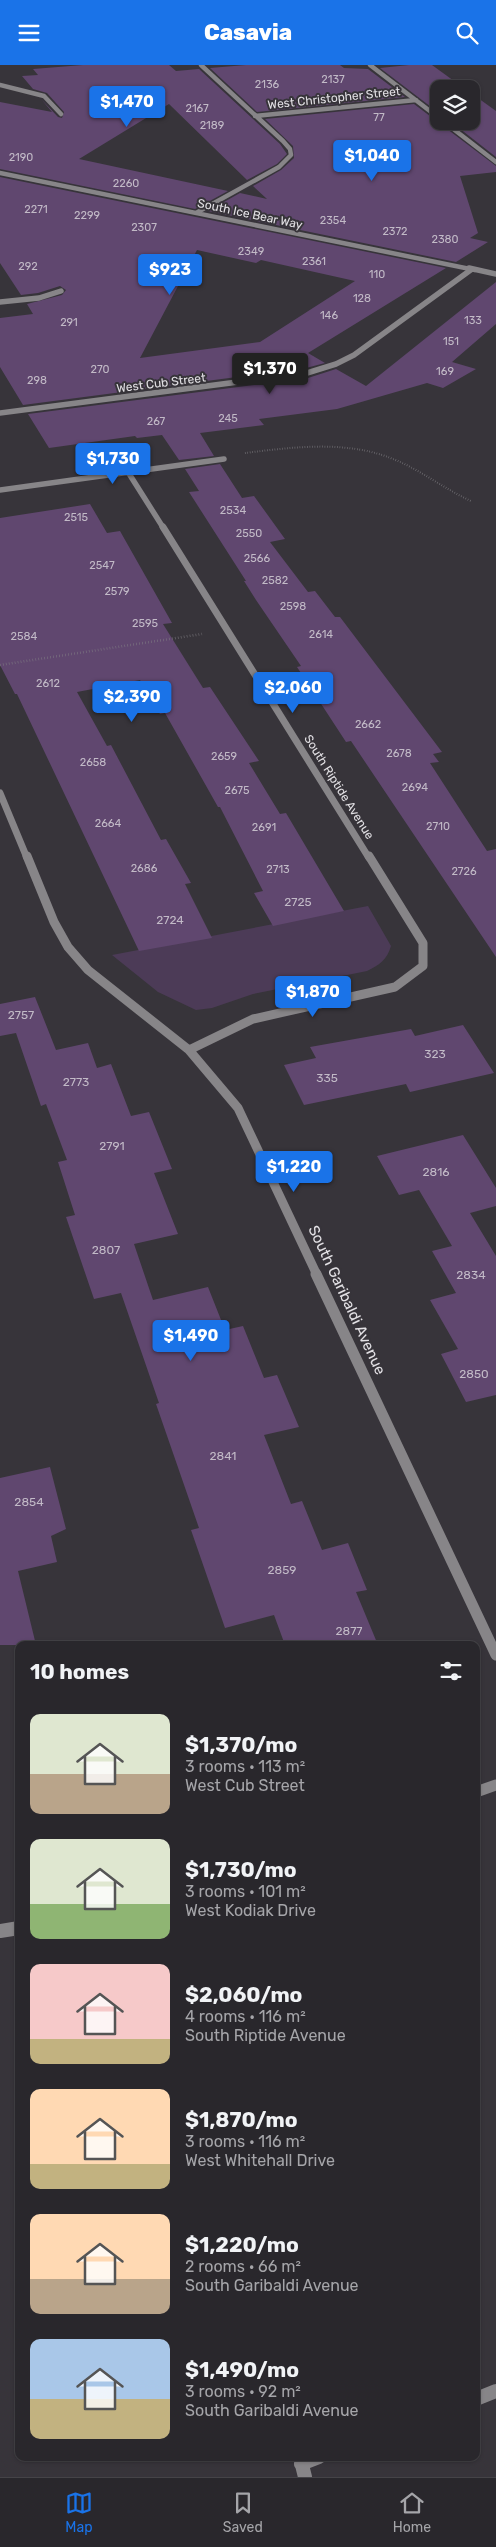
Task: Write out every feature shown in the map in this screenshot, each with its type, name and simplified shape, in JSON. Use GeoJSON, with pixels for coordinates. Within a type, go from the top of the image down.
{"type":"FeatureCollection","features":[{"type":"Feature","properties":{"kind":"street"},"geometry":{"type":"LineString","coordinates":[[196,213],[279,167],[291,155],[290,149],[283,141],[201,65]]}},
{"type":"Feature","properties":{"kind":"street"},"geometry":{"type":"LineString","coordinates":[[370,65],[430,111]]}},
{"type":"Feature","properties":{"kind":"street"},"geometry":{"type":"LineString","coordinates":[[0,85],[44,96],[61,113]]}},
{"type":"Feature","properties":{"kind":"street","name":"West Christopher Street"},"geometry":{"type":"LineString","coordinates":[[254,116],[416,100]]}},
{"type":"Feature","properties":{"kind":"street"},"geometry":{"type":"LineString","coordinates":[[455,130],[496,162]]}},
{"type":"Feature","properties":{"kind":"street","name":"South Ice Bear Way"},"geometry":{"type":"LineString","coordinates":[[0,173],[496,273]]}},
{"type":"Feature","properties":{"kind":"street","name":"West Cub Street"},"geometry":{"type":"LineString","coordinates":[[0,413],[307,373],[336,364],[354,355],[472,269]]}},
{"type":"Feature","properties":{"kind":"street"},"geometry":{"type":"LineString","coordinates":[[0,302],[39,297],[61,291]]}},
{"type":"Feature","properties":{"kind":"street"},"geometry":{"type":"LineString","coordinates":[[0,490],[224,459]]}},
{"type":"Feature","properties":{"kind":"street","name":"South Riptide Avenue"},"geometry":{"type":"LineString","coordinates":[[128,472],[423,943],[423,966],[395,987],[253,1019],[189,1050]]}},
{"type":"Feature","properties":{"kind":"street","name":"South Garibaldi Avenue"},"geometry":{"type":"LineString","coordinates":[[0,793],[54,922],[68,947],[88,970],[189,1050],[238,1107],[496,1655]]}},
{"type":"Feature","properties":{"kind":"street"},"geometry":{"type":"LineString","coordinates":[[480,1790],[496,1785]]}},
{"type":"Feature","properties":{"kind":"street"},"geometry":{"type":"LineString","coordinates":[[0,1931],[15,1929]]}},
{"type":"Feature","properties":{"kind":"street"},"geometry":{"type":"LineString","coordinates":[[480,2397],[496,2391]]}},
{"type":"Feature","properties":{"kind":"path"},"geometry":{"type":"LineString","coordinates":[[238,454],[303,446],[346,447],[372,453],[410,466],[471,501]]}},
{"type":"Feature","properties":{"kind":"path"},"geometry":{"type":"LineString","coordinates":[[0,665],[227,630]]}},
{"type":"Feature","properties":{"kind":"shaded area"},"geometry":{"type":"Polygon","coordinates":[[[368,906],[391,946],[385,958],[375,967],[367,971],[253,994],[212,1008],[196,1010],[158,992],[112,955],[368,906]]]}},
{"type":"Feature","properties":{"kind":"building"},"geometry":{"type":"Polygon","coordinates":[[[83,65],[169,65],[176,71],[199,69],[280,144],[287,154],[277,164],[247,180],[169,104],[79,159],[228,191],[195,209],[0,169],[0,102],[52,112],[42,100],[58,117],[62,118],[64,112],[47,93],[33,89],[22,76],[38,75],[33,69],[83,65]]]}},
{"type":"Feature","properties":{"kind":"building"},"geometry":{"type":"Polygon","coordinates":[[[246,65],[340,65],[344,68],[368,69],[405,97],[257,112],[210,68],[246,65]]]}},
{"type":"Feature","properties":{"kind":"building"},"geometry":{"type":"Polygon","coordinates":[[[432,65],[453,80],[430,80],[430,106],[380,68],[432,65]]]}},
{"type":"Feature","properties":{"kind":"building"},"geometry":{"type":"Polygon","coordinates":[[[480,99],[496,111],[496,157],[462,130],[480,130],[480,99]]]}},
{"type":"Feature","properties":{"kind":"building"},"geometry":{"type":"Polygon","coordinates":[[[414,104],[430,116],[430,130],[448,130],[496,166],[496,172],[460,176],[478,233],[470,238],[488,242],[456,262],[208,211],[240,193],[267,199],[253,186],[281,170],[294,158],[293,146],[265,119],[414,104]]]}},
{"type":"Feature","properties":{"kind":"building"},"geometry":{"type":"Polygon","coordinates":[[[0,177],[446,268],[308,353],[325,363],[306,368],[23,405],[0,367],[0,318],[33,314],[27,304],[62,295],[66,290],[60,286],[38,293],[21,295],[0,263],[0,177]],[[197,250],[140,358],[260,342],[355,281],[261,260],[256,263],[197,250]]]}},
{"type":"Feature","properties":{"kind":"building"},"geometry":{"type":"Polygon","coordinates":[[[496,282],[496,324],[452,362],[476,369],[443,388],[427,383],[337,409],[259,419],[264,425],[200,433],[214,456],[179,460],[162,435],[137,438],[135,436],[49,448],[28,414],[308,378],[336,369],[366,386],[496,282]]]}},
{"type":"Feature","properties":{"kind":"building"},"geometry":{"type":"Polygon","coordinates":[[[220,464],[242,498],[254,496],[285,539],[270,542],[308,592],[315,591],[335,617],[340,617],[442,752],[433,754],[439,762],[430,763],[487,851],[496,849],[496,957],[351,741],[346,742],[297,667],[301,666],[256,600],[244,581],[246,581],[189,492],[199,491],[185,469],[220,464]]]}},
{"type":"Feature","properties":{"kind":"building"},"geometry":{"type":"Polygon","coordinates":[[[90,504],[107,533],[120,531],[172,623],[163,624],[203,688],[210,687],[259,761],[249,763],[280,814],[286,813],[344,911],[273,926],[254,893],[263,891],[220,807],[218,807],[165,713],[160,714],[140,680],[77,692],[107,746],[111,745],[161,840],[166,839],[191,883],[185,884],[212,938],[139,951],[17,694],[15,694],[0,665],[0,518],[90,504]]]}},
{"type":"Feature","properties":{"kind":"building"},"geometry":{"type":"Polygon","coordinates":[[[35,997],[56,1050],[88,1043],[97,1068],[111,1064],[131,1116],[149,1112],[172,1169],[154,1173],[178,1234],[134,1244],[153,1300],[208,1287],[225,1330],[243,1326],[264,1378],[277,1375],[299,1427],[264,1435],[291,1504],[302,1501],[322,1550],[348,1543],[367,1590],[356,1592],[376,1641],[284,1641],[274,1615],[225,1628],[191,1530],[199,1528],[156,1404],[159,1403],[121,1293],[94,1299],[66,1217],[75,1215],[58,1162],[67,1160],[46,1104],[41,1106],[16,1033],[0,1036],[0,1004],[35,997]]]}},
{"type":"Feature","properties":{"kind":"building"},"geometry":{"type":"Polygon","coordinates":[[[463,1025],[494,1073],[410,1092],[406,1084],[304,1105],[284,1065],[316,1058],[310,1047],[411,1029],[415,1036],[463,1025]]]}},
{"type":"Feature","properties":{"kind":"building"},"geometry":{"type":"Polygon","coordinates":[[[463,1135],[496,1188],[496,1206],[470,1213],[496,1256],[496,1395],[466,1402],[441,1354],[458,1349],[430,1300],[456,1293],[432,1251],[452,1246],[419,1190],[399,1195],[377,1156],[463,1135]]]}},
{"type":"Feature","properties":{"kind":"building"},"geometry":{"type":"Polygon","coordinates":[[[50,1467],[66,1529],[51,1536],[57,1562],[18,1571],[35,1641],[15,1641],[15,1645],[0,1645],[0,1478],[50,1467]]]}}]}
